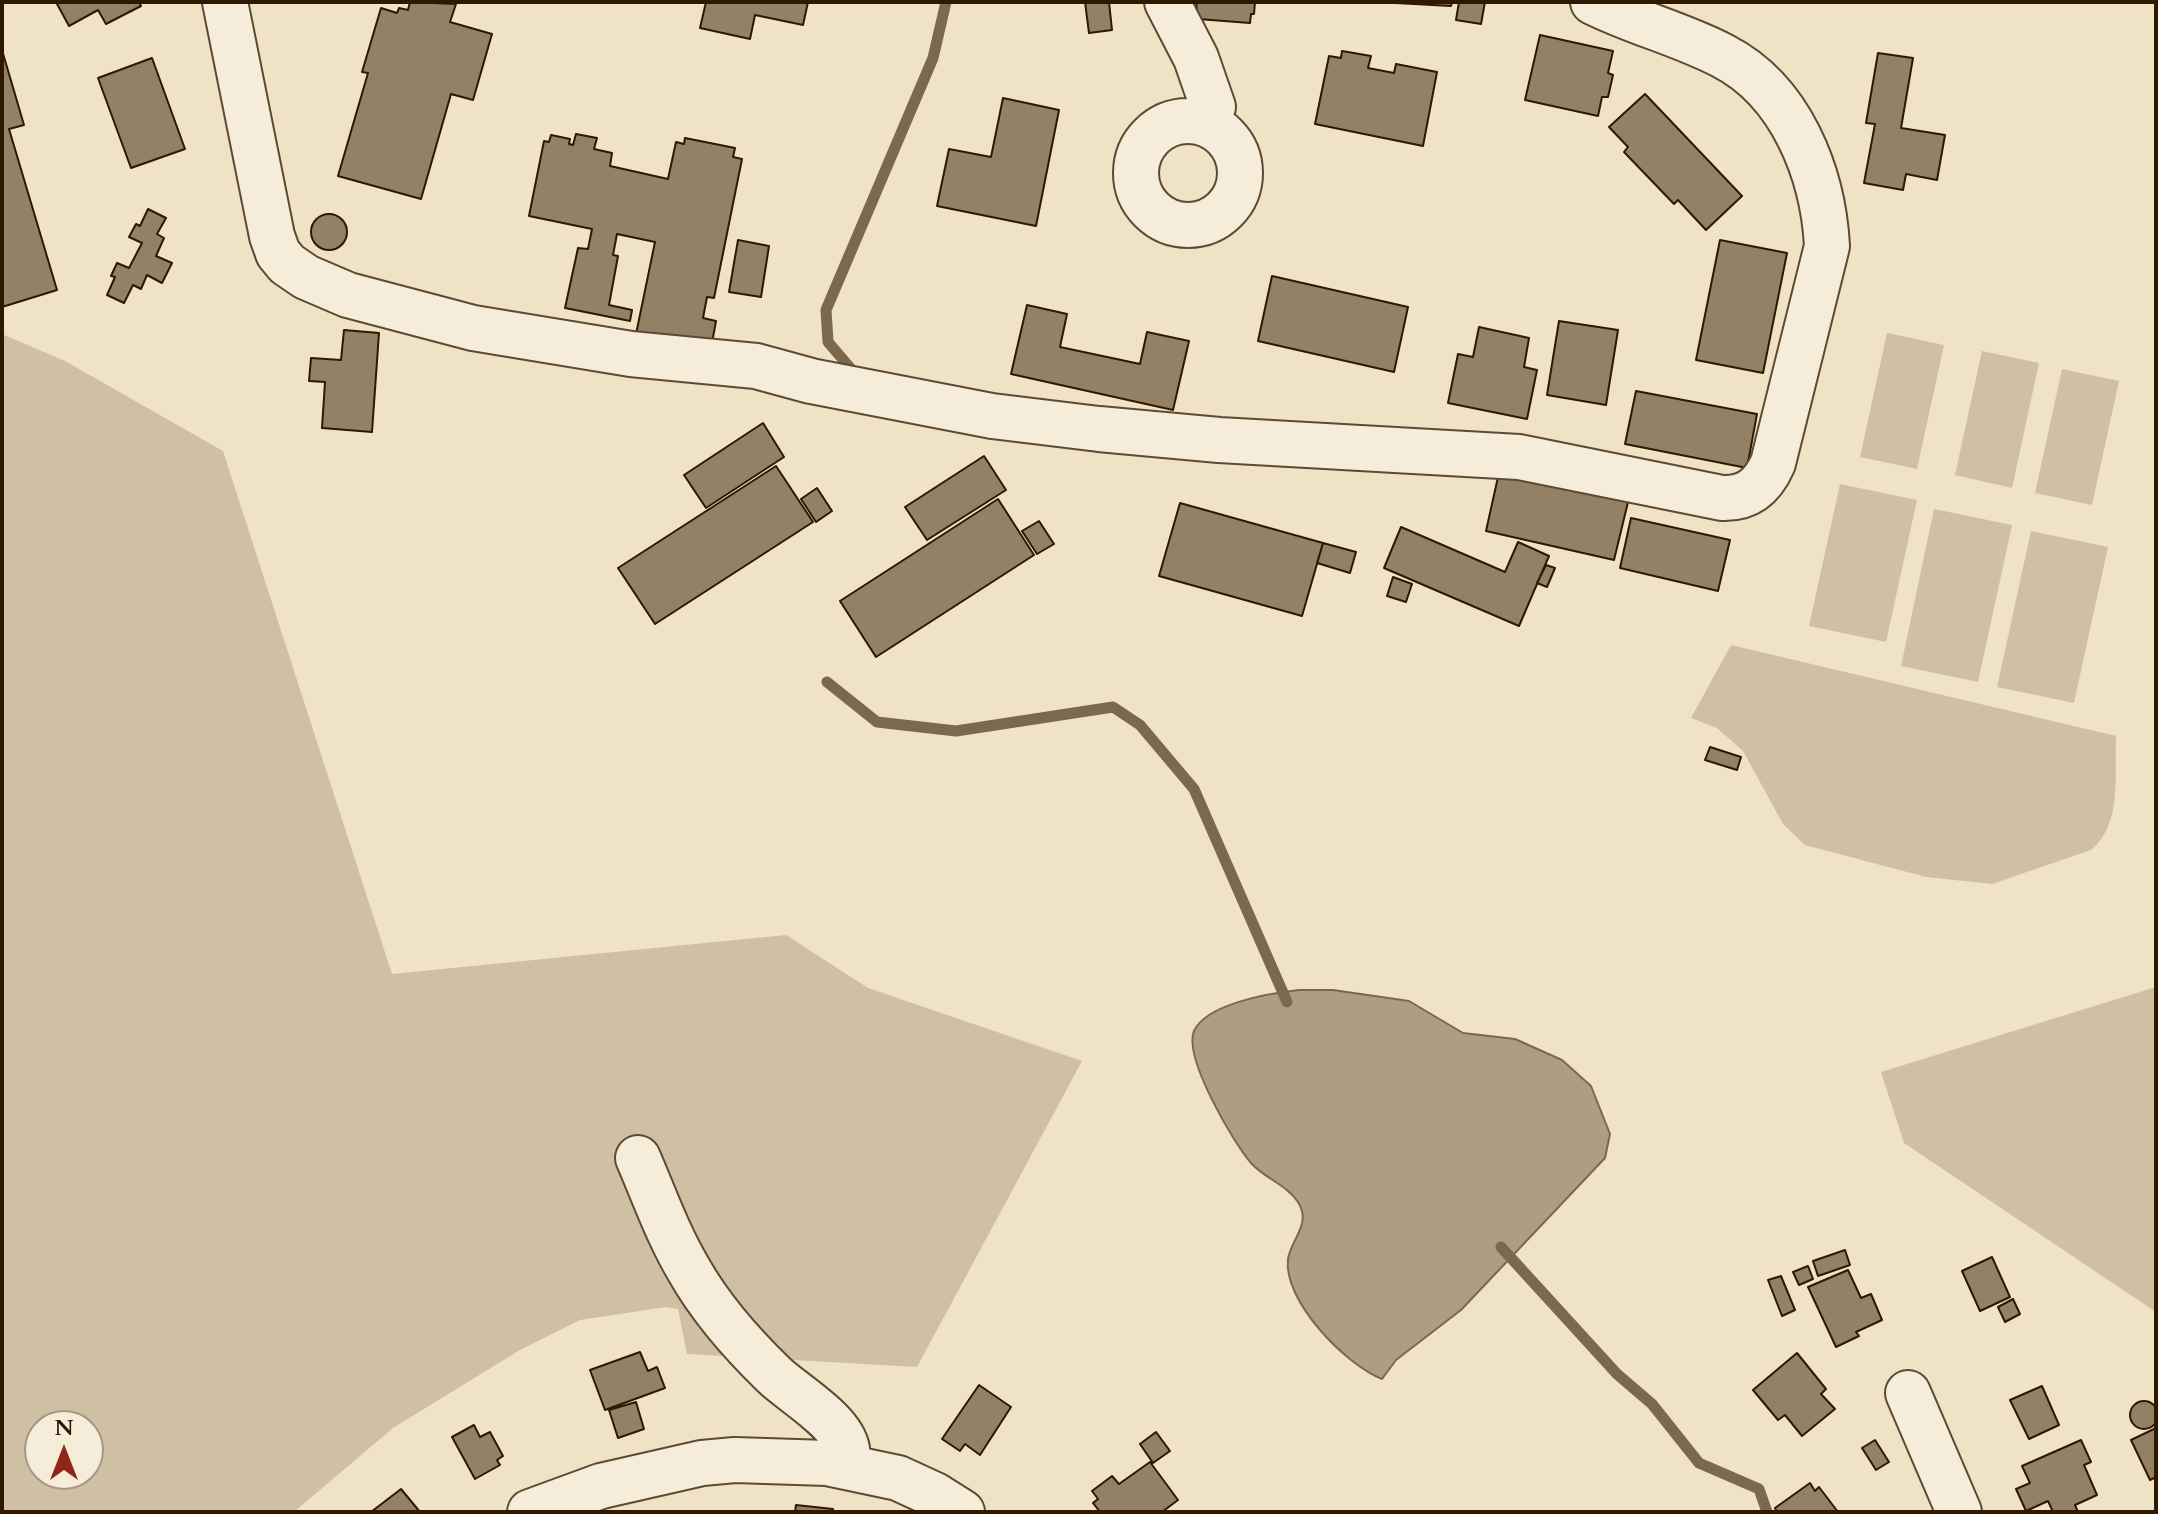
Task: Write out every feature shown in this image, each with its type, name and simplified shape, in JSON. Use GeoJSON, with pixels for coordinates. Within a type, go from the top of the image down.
{"type":"FeatureCollection","features":[{"type":"Feature","properties":{"kind":"street"},"geometry":{"type":"LineString","coordinates":[[225,2],[278,253],[287,264],[306,277],[348,295],[473,328],[631,354],[756,366],[811,381],[992,416],[1219,440],[1519,457],[1739,499],[1766,478],[1773,463],[1827,246],[1826,223],[1814,168],[1789,119],[1761,84],[1725,57],[1593,2]]}},
{"type":"Feature","properties":{"kind":"street"},"geometry":{"type":"LineString","coordinates":[[1167,2],[1207,84],[1213,107],[1206,123]]}},
{"type":"Feature","properties":{"kind":"street"},"geometry":{"type":"LineString","coordinates":[[638,1158],[688,1268],[706,1296],[756,1357],[837,1429],[847,1447],[846,1467]]}},
{"type":"Feature","properties":{"kind":"street"},"geometry":{"type":"LineString","coordinates":[[1908,1393],[1959,1512]]}},
{"type":"Feature","properties":{"kind":"street"},"geometry":{"type":"LineString","coordinates":[[530,1512],[601,1486],[702,1463],[793,1461],[846,1467],[898,1478],[962,1512]]}},
{"type":"Feature","properties":{"kind":"shaded area"},"geometry":{"type":"Polygon","coordinates":[[[1887,333],[1944,345],[1917,469],[1860,457],[1887,333]]]}},
{"type":"Feature","properties":{"kind":"shaded area"},"geometry":{"type":"Polygon","coordinates":[[[2,334],[65,361],[223,451],[392,974],[786,935],[868,988],[1082,1061],[917,1367],[687,1354],[678,1309],[666,1307],[580,1320],[520,1350],[393,1428],[294,1512],[2,1512],[2,334]]]}},
{"type":"Feature","properties":{"kind":"shaded area"},"geometry":{"type":"Polygon","coordinates":[[[1982,351],[2039,363],[2012,488],[1955,475],[1982,351]]]}},
{"type":"Feature","properties":{"kind":"shaded area"},"geometry":{"type":"Polygon","coordinates":[[[2062,369],[2119,381],[2092,505],[2035,493],[2062,369]]]}},
{"type":"Feature","properties":{"kind":"shaded area"},"geometry":{"type":"Polygon","coordinates":[[[1840,484],[1917,500],[1886,642],[1809,626],[1840,484]]]}},
{"type":"Feature","properties":{"kind":"shaded area"},"geometry":{"type":"Polygon","coordinates":[[[1934,509],[2012,525],[1978,682],[1901,666],[1934,509]]]}},
{"type":"Feature","properties":{"kind":"shaded area"},"geometry":{"type":"Polygon","coordinates":[[[2031,531],[2108,547],[2074,703],[1997,687],[2031,531]]]}},
{"type":"Feature","properties":{"kind":"shaded area"},"geometry":{"type":"Polygon","coordinates":[[[1731,645],[2116,736],[2115,798],[2108,827],[2091,850],[1992,884],[1926,877],[1805,845],[1783,824],[1743,751],[1717,728],[1691,718],[1731,645]]]}},
{"type":"Feature","properties":{"kind":"shaded area"},"geometry":{"type":"Polygon","coordinates":[[[2156,987],[2156,1312],[1904,1143],[1881,1072],[2156,987]]]}},
{"type":"Feature","properties":{"kind":"shaded area"},"geometry":{"type":"Polygon","coordinates":[[[1299,990],[1333,990],[1409,1001],[1463,1033],[1515,1039],[1562,1060],[1591,1086],[1610,1134],[1605,1158],[1461,1310],[1396,1360],[1382,1379],[1367,1372],[1335,1346],[1306,1312],[1289,1276],[1288,1259],[1302,1224],[1302,1210],[1293,1196],[1256,1168],[1243,1152],[1222,1119],[1196,1060],[1194,1031],[1212,1013],[1241,1001],[1299,990]]]}},
{"type":"Feature","properties":{"kind":"building"},"geometry":{"type":"Polygon","coordinates":[[[56,2],[139,2],[141,6],[106,24],[98,10],[69,26],[56,2]]]}},
{"type":"Feature","properties":{"kind":"building"},"geometry":{"type":"Polygon","coordinates":[[[410,2],[456,4],[450,22],[492,34],[473,100],[451,94],[421,199],[338,176],[368,73],[362,72],[381,8],[397,13],[399,8],[408,10],[410,2]]]}},
{"type":"Feature","properties":{"kind":"building"},"geometry":{"type":"Polygon","coordinates":[[[706,2],[808,2],[803,25],[755,15],[750,39],[700,28],[706,2]]]}},
{"type":"Feature","properties":{"kind":"building"},"geometry":{"type":"Polygon","coordinates":[[[1085,2],[1109,2],[1112,30],[1089,33],[1085,2]]]}},
{"type":"Feature","properties":{"kind":"building"},"geometry":{"type":"Polygon","coordinates":[[[1196,2],[1255,2],[1254,14],[1251,14],[1250,23],[1198,19],[1196,2]]]}},
{"type":"Feature","properties":{"kind":"building"},"geometry":{"type":"Polygon","coordinates":[[[1377,2],[1452,2],[1451,6],[1377,2]]]}},
{"type":"Feature","properties":{"kind":"building"},"geometry":{"type":"Polygon","coordinates":[[[1459,2],[1485,2],[1481,24],[1456,20],[1459,2]]]}},
{"type":"Feature","properties":{"kind":"building"},"geometry":{"type":"Polygon","coordinates":[[[1540,35],[1613,51],[1608,73],[1613,75],[1608,97],[1602,97],[1598,116],[1525,100],[1540,35]]]}},
{"type":"Feature","properties":{"kind":"building"},"geometry":{"type":"Polygon","coordinates":[[[2,50],[24,125],[9,129],[57,290],[2,307],[2,50]]]}},
{"type":"Feature","properties":{"kind":"building"},"geometry":{"type":"Polygon","coordinates":[[[1342,51],[1371,56],[1368,68],[1394,73],[1396,64],[1437,72],[1423,146],[1315,124],[1329,56],[1341,58],[1342,51]]]}},
{"type":"Feature","properties":{"kind":"building"},"geometry":{"type":"Polygon","coordinates":[[[1878,53],[1913,58],[1901,128],[1945,135],[1937,180],[1906,174],[1903,190],[1864,183],[1875,124],[1866,123],[1878,53]]]}},
{"type":"Feature","properties":{"kind":"building"},"geometry":{"type":"Polygon","coordinates":[[[152,58],[185,149],[131,168],[98,78],[152,58]]]}},
{"type":"Feature","properties":{"kind":"building"},"geometry":{"type":"Polygon","coordinates":[[[1645,94],[1742,196],[1706,230],[1678,200],[1674,204],[1624,152],[1628,147],[1609,127],[1645,94]]]}},
{"type":"Feature","properties":{"kind":"building"},"geometry":{"type":"Polygon","coordinates":[[[1003,98],[1059,110],[1036,226],[937,206],[949,149],[991,157],[1003,98]]]}},
{"type":"Feature","properties":{"kind":"building"},"geometry":{"type":"Polygon","coordinates":[[[576,134],[597,138],[594,149],[612,153],[610,166],[668,179],[676,142],[684,144],[685,138],[735,148],[733,157],[742,159],[714,298],[707,297],[703,318],[716,321],[712,343],[670,335],[668,346],[635,339],[655,242],[617,234],[613,255],[618,256],[609,305],[632,310],[630,321],[565,308],[578,248],[588,249],[592,229],[529,216],[544,141],[549,142],[551,135],[570,139],[569,144],[573,145],[576,134]]]}},
{"type":"Feature","properties":{"kind":"building"},"geometry":{"type":"Polygon","coordinates":[[[148,209],[166,218],[157,234],[164,238],[156,256],[172,263],[162,283],[147,275],[141,289],[133,285],[124,303],[107,295],[115,277],[111,276],[117,263],[129,268],[142,243],[129,237],[136,224],[140,226],[148,209]]]}},
{"type":"Feature","properties":{"kind":"building"},"geometry":{"type":"Polygon","coordinates":[[[329,214],[341,220],[347,232],[341,244],[329,250],[317,244],[311,232],[317,220],[329,214]]]}},
{"type":"Feature","properties":{"kind":"building"},"geometry":{"type":"Polygon","coordinates":[[[738,240],[769,246],[761,297],[729,292],[738,240]]]}},
{"type":"Feature","properties":{"kind":"building"},"geometry":{"type":"Polygon","coordinates":[[[1720,240],[1787,253],[1763,373],[1696,360],[1720,240]]]}},
{"type":"Feature","properties":{"kind":"building"},"geometry":{"type":"Polygon","coordinates":[[[1272,276],[1408,307],[1394,372],[1258,341],[1272,276]]]}},
{"type":"Feature","properties":{"kind":"building"},"geometry":{"type":"Polygon","coordinates":[[[1027,305],[1067,314],[1060,347],[1140,364],[1147,332],[1189,341],[1173,410],[1011,374],[1027,305]]]}},
{"type":"Feature","properties":{"kind":"building"},"geometry":{"type":"Polygon","coordinates":[[[1559,321],[1618,330],[1606,405],[1547,395],[1559,321]]]}},
{"type":"Feature","properties":{"kind":"building"},"geometry":{"type":"Polygon","coordinates":[[[1479,327],[1529,338],[1524,367],[1537,370],[1527,419],[1448,403],[1458,354],[1473,357],[1479,327]]]}},
{"type":"Feature","properties":{"kind":"building"},"geometry":{"type":"Polygon","coordinates":[[[344,330],[379,333],[372,432],[322,428],[325,382],[309,381],[311,358],[341,360],[344,330]]]}},
{"type":"Feature","properties":{"kind":"building"},"geometry":{"type":"Polygon","coordinates":[[[1636,391],[1757,414],[1747,468],[1625,444],[1636,391]]]}},
{"type":"Feature","properties":{"kind":"building"},"geometry":{"type":"Polygon","coordinates":[[[763,423],[784,457],[706,508],[684,475],[763,423]]]}},
{"type":"Feature","properties":{"kind":"building"},"geometry":{"type":"Polygon","coordinates":[[[984,456],[1006,490],[927,540],[905,507],[984,456]]]}},
{"type":"Feature","properties":{"kind":"building"},"geometry":{"type":"Polygon","coordinates":[[[776,466],[813,522],[655,624],[618,568],[776,466]]]}},
{"type":"Feature","properties":{"kind":"building"},"geometry":{"type":"Polygon","coordinates":[[[1500,468],[1629,498],[1614,560],[1486,531],[1500,468]]]}},
{"type":"Feature","properties":{"kind":"building"},"geometry":{"type":"Polygon","coordinates":[[[817,488],[832,511],[816,522],[801,499],[817,488]]]}},
{"type":"Feature","properties":{"kind":"building"},"geometry":{"type":"Polygon","coordinates":[[[998,499],[1034,555],[876,657],[840,601],[998,499]]]}},
{"type":"Feature","properties":{"kind":"building"},"geometry":{"type":"Polygon","coordinates":[[[1180,503],[1323,543],[1302,616],[1159,576],[1180,503]]]}},
{"type":"Feature","properties":{"kind":"building"},"geometry":{"type":"Polygon","coordinates":[[[1631,518],[1730,540],[1718,591],[1620,568],[1631,518]]]}},
{"type":"Feature","properties":{"kind":"building"},"geometry":{"type":"Polygon","coordinates":[[[1039,521],[1054,544],[1037,554],[1022,531],[1039,521]]]}},
{"type":"Feature","properties":{"kind":"building"},"geometry":{"type":"Polygon","coordinates":[[[1401,527],[1505,572],[1518,542],[1549,556],[1519,626],[1384,568],[1401,527]]]}},
{"type":"Feature","properties":{"kind":"building"},"geometry":{"type":"Polygon","coordinates":[[[1323,543],[1356,552],[1350,573],[1317,563],[1323,543]]]}},
{"type":"Feature","properties":{"kind":"building"},"geometry":{"type":"Polygon","coordinates":[[[1546,565],[1555,568],[1547,587],[1537,583],[1546,565]]]}},
{"type":"Feature","properties":{"kind":"building"},"geometry":{"type":"Polygon","coordinates":[[[1393,577],[1412,584],[1406,602],[1387,596],[1393,577]]]}},
{"type":"Feature","properties":{"kind":"building"},"geometry":{"type":"Polygon","coordinates":[[[1710,747],[1741,757],[1737,770],[1705,760],[1710,747]]]}},
{"type":"Feature","properties":{"kind":"building"},"geometry":{"type":"Polygon","coordinates":[[[1845,1250],[1850,1265],[1818,1276],[1813,1261],[1845,1250]]]}},
{"type":"Feature","properties":{"kind":"building"},"geometry":{"type":"Polygon","coordinates":[[[1992,1257],[2010,1297],[1980,1311],[1962,1271],[1992,1257]]]}},
{"type":"Feature","properties":{"kind":"building"},"geometry":{"type":"Polygon","coordinates":[[[1808,1266],[1813,1279],[1799,1285],[1793,1272],[1808,1266]]]}},
{"type":"Feature","properties":{"kind":"building"},"geometry":{"type":"Polygon","coordinates":[[[1848,1270],[1861,1298],[1871,1294],[1882,1320],[1856,1332],[1859,1336],[1836,1347],[1808,1287],[1848,1270]]]}},
{"type":"Feature","properties":{"kind":"building"},"geometry":{"type":"Polygon","coordinates":[[[1781,1276],[1795,1310],[1782,1316],[1768,1280],[1781,1276]]]}},
{"type":"Feature","properties":{"kind":"building"},"geometry":{"type":"Polygon","coordinates":[[[2013,1299],[2020,1314],[2005,1322],[1998,1307],[2013,1299]]]}},
{"type":"Feature","properties":{"kind":"building"},"geometry":{"type":"Polygon","coordinates":[[[640,1352],[648,1371],[657,1367],[665,1388],[605,1410],[590,1370],[640,1352]]]}},
{"type":"Feature","properties":{"kind":"building"},"geometry":{"type":"Polygon","coordinates":[[[1797,1353],[1826,1389],[1821,1394],[1835,1409],[1802,1436],[1785,1415],[1778,1420],[1753,1390],[1797,1353]]]}},
{"type":"Feature","properties":{"kind":"building"},"geometry":{"type":"Polygon","coordinates":[[[979,1385],[1011,1407],[980,1455],[965,1444],[960,1451],[942,1439],[979,1385]]]}},
{"type":"Feature","properties":{"kind":"building"},"geometry":{"type":"Polygon","coordinates":[[[2042,1386],[2059,1425],[2029,1439],[2010,1400],[2042,1386]]]}},
{"type":"Feature","properties":{"kind":"building"},"geometry":{"type":"Polygon","coordinates":[[[2144,1401],[2154,1405],[2158,1415],[2154,1425],[2144,1429],[2134,1425],[2130,1415],[2134,1405],[2144,1401]]]}},
{"type":"Feature","properties":{"kind":"building"},"geometry":{"type":"Polygon","coordinates":[[[636,1402],[644,1429],[618,1438],[609,1410],[636,1402]]]}},
{"type":"Feature","properties":{"kind":"building"},"geometry":{"type":"Polygon","coordinates":[[[474,1425],[480,1437],[490,1432],[503,1456],[497,1460],[500,1465],[475,1479],[452,1437],[474,1425]]]}},
{"type":"Feature","properties":{"kind":"building"},"geometry":{"type":"Polygon","coordinates":[[[2156,1428],[2156,1477],[2150,1480],[2131,1440],[2156,1428]]]}},
{"type":"Feature","properties":{"kind":"building"},"geometry":{"type":"Polygon","coordinates":[[[1156,1432],[1170,1451],[1153,1463],[1140,1444],[1156,1432]]]}},
{"type":"Feature","properties":{"kind":"building"},"geometry":{"type":"Polygon","coordinates":[[[1875,1440],[1889,1462],[1876,1470],[1862,1448],[1875,1440]]]}},
{"type":"Feature","properties":{"kind":"building"},"geometry":{"type":"Polygon","coordinates":[[[2081,1440],[2091,1462],[2084,1465],[2097,1495],[2075,1505],[2078,1512],[2053,1512],[2048,1501],[2026,1511],[2016,1489],[2030,1483],[2022,1466],[2081,1440]]]}},
{"type":"Feature","properties":{"kind":"building"},"geometry":{"type":"Polygon","coordinates":[[[1150,1462],[1178,1500],[1162,1512],[1100,1512],[1093,1503],[1098,1499],[1092,1491],[1112,1476],[1119,1484],[1150,1462]]]}},
{"type":"Feature","properties":{"kind":"building"},"geometry":{"type":"Polygon","coordinates":[[[1810,1483],[1815,1491],[1819,1487],[1838,1512],[1777,1512],[1775,1508],[1810,1483]]]}},
{"type":"Feature","properties":{"kind":"building"},"geometry":{"type":"Polygon","coordinates":[[[401,1489],[420,1512],[371,1512],[401,1489]]]}},
{"type":"Feature","properties":{"kind":"building"},"geometry":{"type":"Polygon","coordinates":[[[796,1505],[833,1509],[833,1512],[795,1512],[796,1505]]]}},
{"type":"Feature","properties":{"kind":"waterway"},"geometry":{"type":"LineString","coordinates":[[852,370],[828,342],[826,310],[933,58],[946,2]]}},
{"type":"Feature","properties":{"kind":"waterway"},"geometry":{"type":"LineString","coordinates":[[827,682],[877,722],[956,731],[1113,707],[1140,725],[1194,789],[1287,1002]]}},
{"type":"Feature","properties":{"kind":"waterway"},"geometry":{"type":"LineString","coordinates":[[1501,1247],[1617,1374],[1652,1404],[1699,1463],[1759,1489],[1767,1512]]}}]}
